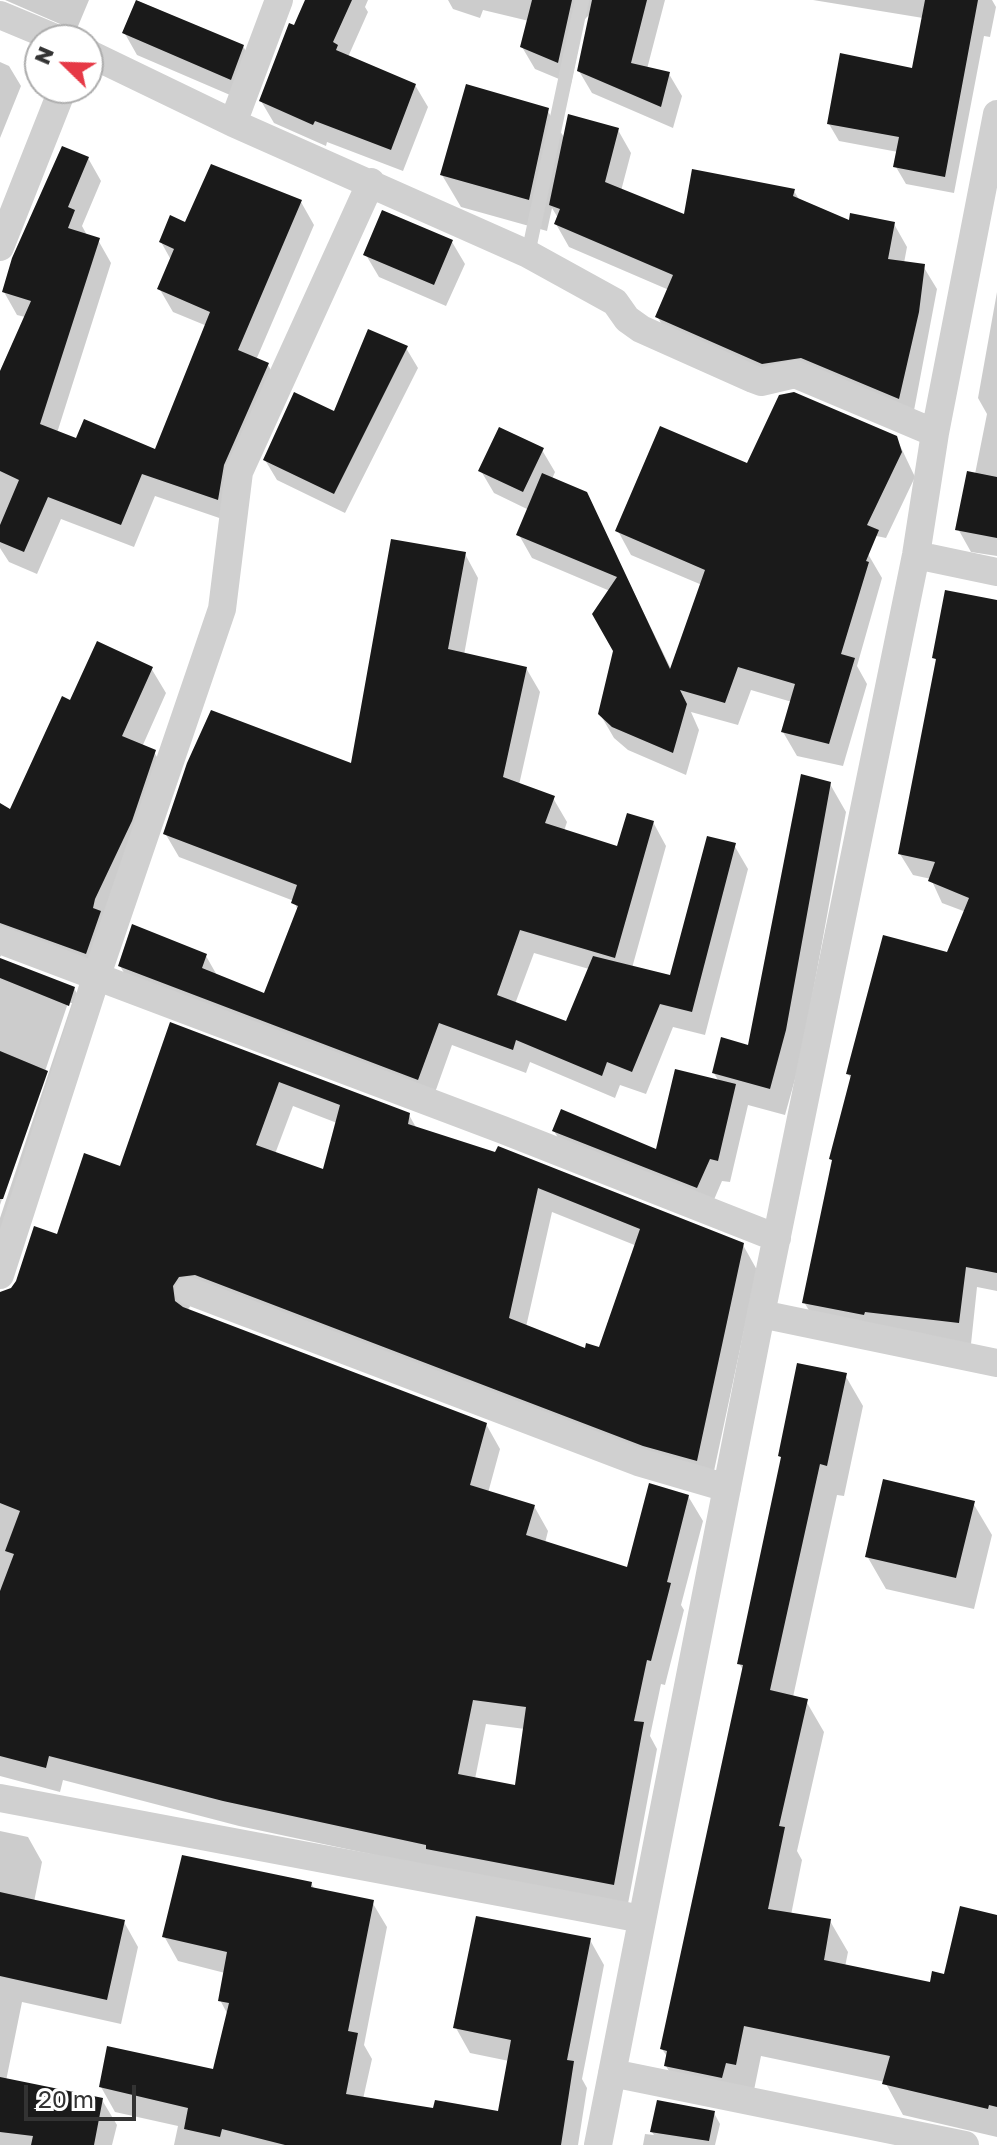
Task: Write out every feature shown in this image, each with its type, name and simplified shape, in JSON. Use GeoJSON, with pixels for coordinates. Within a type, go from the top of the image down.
{"type":"FeatureCollection","features":[{"type":"Feature","properties":{"kind":"street"},"geometry":{"type":"LineString","coordinates":[[233,123],[279,0]]}},
{"type":"Feature","properties":{"kind":"street"},"geometry":{"type":"LineString","coordinates":[[0,15],[24,25]]}},
{"type":"Feature","properties":{"kind":"street"},"geometry":{"type":"LineString","coordinates":[[104,61],[233,123],[528,254],[615,302],[627,319],[641,329],[761,382],[795,374],[935,433]]}},
{"type":"Feature","properties":{"kind":"street"},"geometry":{"type":"LineString","coordinates":[[0,247],[57,104]]}},
{"type":"Feature","properties":{"kind":"street"},"geometry":{"type":"LineString","coordinates":[[598,2145],[761,1314],[916,555],[935,433],[997,114]]}},
{"type":"Feature","properties":{"kind":"street"},"geometry":{"type":"LineString","coordinates":[[0,1275],[96,978],[222,609],[239,472],[371,182]]}},
{"type":"Feature","properties":{"kind":"street"},"geometry":{"type":"LineString","coordinates":[[916,555],[997,572]]}},
{"type":"Feature","properties":{"kind":"street"},"geometry":{"type":"LineString","coordinates":[[0,940],[503,1130],[777,1238]]}},
{"type":"Feature","properties":{"kind":"street"},"geometry":{"type":"LineString","coordinates":[[189,1291],[638,1462],[727,1488]]}},
{"type":"Feature","properties":{"kind":"street"},"geometry":{"type":"LineString","coordinates":[[761,1314],[997,1363]]}},
{"type":"Feature","properties":{"kind":"street"},"geometry":{"type":"LineString","coordinates":[[0,1798],[642,1919]]}},
{"type":"Feature","properties":{"kind":"street"},"geometry":{"type":"LineString","coordinates":[[612,2073],[965,2145]]}},
{"type":"Feature","properties":{"kind":"lane"},"geometry":{"type":"LineString","coordinates":[[528,254],[582,0]]}},
{"type":"Feature","properties":{"kind":"building"},"geometry":{"type":"Polygon","coordinates":[[[136,0],[244,45],[231,80],[122,33],[136,0]]]}},
{"type":"Feature","properties":{"kind":"building"},"geometry":{"type":"Polygon","coordinates":[[[305,0],[352,0],[333,42],[338,45],[336,50],[416,84],[391,150],[315,121],[313,125],[259,101],[289,23],[294,25],[305,0]]]}},
{"type":"Feature","properties":{"kind":"building"},"geometry":{"type":"Polygon","coordinates":[[[532,0],[572,0],[558,63],[520,47],[532,0]]]}},
{"type":"Feature","properties":{"kind":"building"},"geometry":{"type":"Polygon","coordinates":[[[592,0],[647,0],[631,63],[670,72],[661,107],[577,71],[592,0]]]}},
{"type":"Feature","properties":{"kind":"building"},"geometry":{"type":"Polygon","coordinates":[[[925,0],[978,0],[945,177],[893,167],[899,137],[827,124],[840,53],[912,68],[925,0]]]}},
{"type":"Feature","properties":{"kind":"building"},"geometry":{"type":"Polygon","coordinates":[[[466,84],[549,108],[529,200],[440,175],[466,84]]]}},
{"type":"Feature","properties":{"kind":"building"},"geometry":{"type":"Polygon","coordinates":[[[568,114],[619,128],[605,182],[684,214],[692,169],[795,189],[793,196],[849,220],[850,213],[895,222],[888,259],[925,264],[919,312],[899,399],[801,358],[762,364],[655,317],[673,275],[554,224],[560,209],[549,205],[568,114]]]}},
{"type":"Feature","properties":{"kind":"building"},"geometry":{"type":"Polygon","coordinates":[[[62,146],[89,157],[68,207],[75,210],[68,228],[100,238],[40,424],[76,438],[84,419],[155,449],[210,312],[157,289],[174,249],[159,242],[170,215],[185,222],[211,164],[302,200],[238,350],[269,363],[224,465],[218,500],[142,474],[121,525],[48,497],[24,552],[0,542],[0,525],[19,480],[0,471],[0,371],[31,301],[2,292],[12,258],[62,146]]]}},
{"type":"Feature","properties":{"kind":"building"},"geometry":{"type":"Polygon","coordinates":[[[382,210],[453,240],[434,285],[363,255],[382,210]]]}},
{"type":"Feature","properties":{"kind":"building"},"geometry":{"type":"Polygon","coordinates":[[[368,329],[408,346],[334,494],[263,460],[294,392],[334,411],[368,329]]]}},
{"type":"Feature","properties":{"kind":"building"},"geometry":{"type":"Polygon","coordinates":[[[794,392],[897,436],[902,452],[867,525],[879,530],[866,561],[869,562],[841,654],[855,658],[829,744],[781,732],[795,684],[738,667],[725,703],[680,690],[687,704],[673,753],[612,727],[598,714],[613,651],[592,614],[617,577],[516,535],[542,473],[587,492],[670,669],[705,570],[615,531],[660,426],[747,463],[779,395],[794,392]]]}},
{"type":"Feature","properties":{"kind":"building"},"geometry":{"type":"Polygon","coordinates":[[[499,427],[544,448],[523,492],[478,471],[499,427]]]}},
{"type":"Feature","properties":{"kind":"building"},"geometry":{"type":"Polygon","coordinates":[[[967,471],[997,477],[997,538],[955,530],[967,471]]]}},
{"type":"Feature","properties":{"kind":"building"},"geometry":{"type":"Polygon","coordinates":[[[391,539],[466,552],[448,649],[527,667],[503,777],[555,796],[545,823],[617,846],[627,813],[654,821],[615,958],[520,930],[497,995],[566,1021],[593,956],[670,975],[707,836],[736,843],[692,1012],[660,1004],[632,1072],[607,1062],[602,1076],[516,1040],[513,1050],[439,1023],[418,1080],[118,966],[132,924],[207,954],[202,968],[264,993],[298,906],[291,903],[297,885],[163,834],[187,763],[211,710],[351,763],[391,539]]]}},
{"type":"Feature","properties":{"kind":"building"},"geometry":{"type":"Polygon","coordinates":[[[945,590],[997,600],[997,1273],[966,1267],[959,1323],[865,1312],[864,1315],[802,1303],[832,1160],[829,1159],[851,1075],[846,1074],[883,935],[947,952],[969,898],[928,881],[935,862],[898,854],[936,659],[932,658],[945,590]]]}},
{"type":"Feature","properties":{"kind":"building"},"geometry":{"type":"Polygon","coordinates":[[[97,641],[153,667],[122,736],[156,750],[132,821],[95,899],[93,908],[101,911],[86,954],[0,923],[0,803],[10,809],[62,696],[70,700],[97,641]]]}},
{"type":"Feature","properties":{"kind":"building"},"geometry":{"type":"Polygon","coordinates":[[[801,774],[831,782],[786,1030],[770,1089],[712,1073],[721,1037],[748,1045],[801,774]]]}},
{"type":"Feature","properties":{"kind":"building"},"geometry":{"type":"Polygon","coordinates":[[[0,958],[75,987],[69,1006],[0,978],[0,958]]]}},
{"type":"Feature","properties":{"kind":"building"},"geometry":{"type":"Polygon","coordinates":[[[170,1022],[410,1113],[408,1124],[495,1152],[498,1146],[744,1243],[697,1461],[643,1446],[195,1275],[179,1277],[173,1286],[175,1301],[183,1307],[487,1423],[470,1485],[535,1505],[526,1535],[627,1567],[649,1483],[689,1495],[667,1582],[671,1583],[651,1661],[647,1660],[634,1721],[644,1722],[614,1885],[426,1849],[426,1845],[223,1801],[49,1756],[46,1768],[0,1756],[0,1591],[14,1554],[5,1551],[20,1511],[0,1503],[0,1292],[11,1288],[16,1281],[34,1226],[57,1234],[84,1153],[120,1166],[170,1022]],[[279,1082],[256,1145],[323,1169],[340,1105],[279,1082]],[[538,1188],[509,1318],[585,1348],[586,1343],[599,1347],[640,1229],[538,1188]],[[473,1700],[458,1774],[515,1785],[526,1707],[473,1700]]]}},
{"type":"Feature","properties":{"kind":"building"},"geometry":{"type":"Polygon","coordinates":[[[0,1051],[48,1071],[3,1199],[0,1199],[0,1051]]]}},
{"type":"Feature","properties":{"kind":"building"},"geometry":{"type":"Polygon","coordinates":[[[675,1069],[736,1084],[718,1161],[710,1159],[697,1188],[552,1131],[561,1109],[656,1149],[675,1069]]]}},
{"type":"Feature","properties":{"kind":"building"},"geometry":{"type":"Polygon","coordinates":[[[797,1363],[847,1373],[827,1466],[820,1464],[770,1690],[808,1699],[779,1826],[785,1827],[768,1909],[831,1919],[824,1960],[930,1982],[932,1971],[944,1974],[960,1906],[997,1915],[997,2107],[989,2105],[988,2109],[882,2084],[890,2056],[744,2026],[736,2065],[726,2063],[722,2078],[664,2066],[667,2051],[660,2049],[743,1665],[737,1664],[781,1457],[778,1456],[797,1363]]]}},
{"type":"Feature","properties":{"kind":"building"},"geometry":{"type":"Polygon","coordinates":[[[883,1479],[975,1501],[956,1578],[865,1557],[883,1479]]]}},
{"type":"Feature","properties":{"kind":"building"},"geometry":{"type":"Polygon","coordinates":[[[182,1855],[312,1882],[311,1887],[374,1900],[348,2031],[358,2033],[346,2094],[433,2108],[435,2100],[498,2111],[511,2040],[453,2028],[476,1916],[591,1938],[567,2060],[574,2061],[561,2145],[285,2145],[222,2129],[220,2137],[184,2129],[188,2108],[99,2087],[107,2046],[213,2069],[229,2003],[218,2001],[227,1952],[162,1937],[182,1855]]]}},
{"type":"Feature","properties":{"kind":"building"},"geometry":{"type":"Polygon","coordinates":[[[0,1892],[125,1920],[107,2000],[0,1976],[0,1892]]]}},
{"type":"Feature","properties":{"kind":"building"},"geometry":{"type":"Polygon","coordinates":[[[0,2077],[103,2098],[94,2145],[31,2145],[33,2136],[0,2132],[0,2077]]]}},
{"type":"Feature","properties":{"kind":"building"},"geometry":{"type":"Polygon","coordinates":[[[657,2100],[715,2111],[709,2141],[650,2132],[657,2100]]]}}]}
